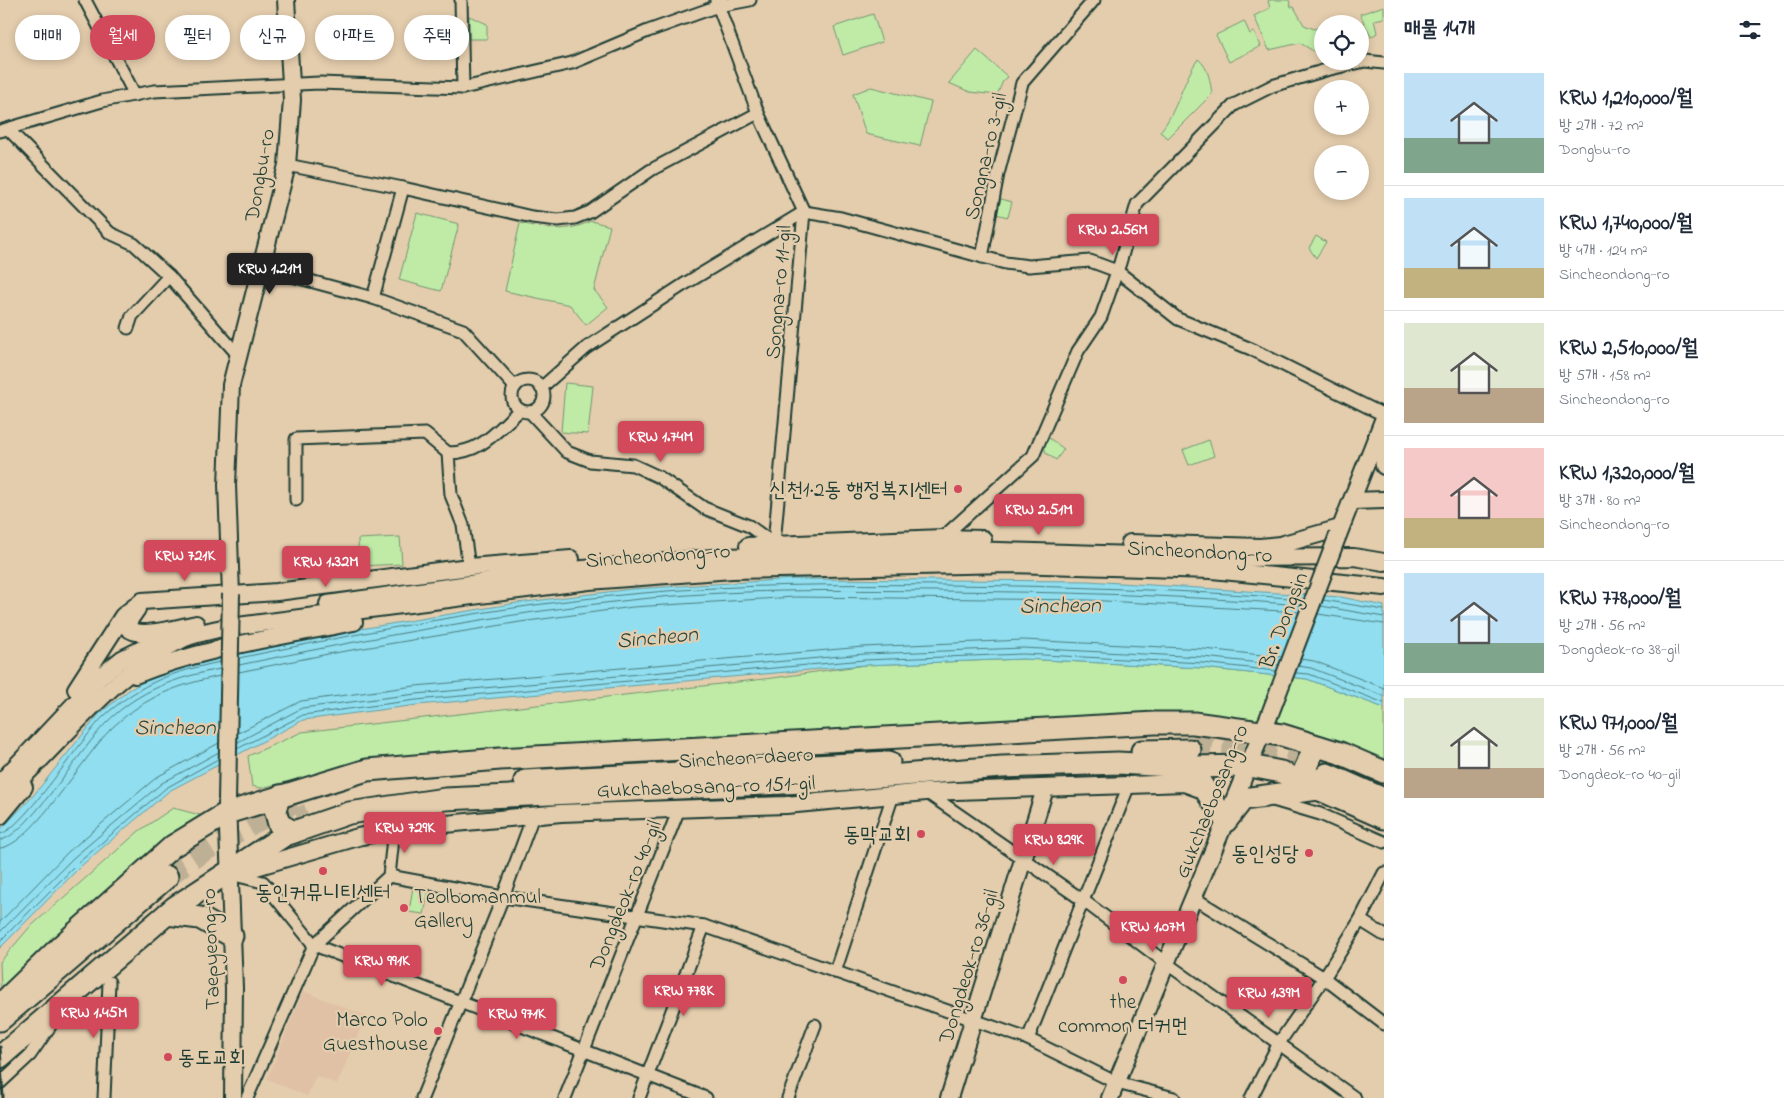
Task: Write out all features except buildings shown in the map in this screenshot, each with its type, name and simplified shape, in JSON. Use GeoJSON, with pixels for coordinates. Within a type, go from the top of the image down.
{"type":"FeatureCollection","features":[{"type":"Feature","properties":{"kind":"highway"},"geometry":{"type":"LineString","coordinates":[[0,1057],[67,998],[168,890],[173,846],[227,807],[280,796],[368,770],[443,763],[1155,723],[1192,744],[1250,766],[1281,772],[1324,768],[1384,772]]}},
{"type":"Feature","properties":{"kind":"highway"},"geometry":{"type":"LineString","coordinates":[[0,1005],[62,945],[168,890],[229,872],[294,832],[349,813],[444,799],[826,781],[1002,767],[1118,763],[1192,744],[1230,730],[1265,725],[1324,768],[1384,818]]}},
{"type":"Feature","properties":{"kind":"highway"},"geometry":{"type":"LineString","coordinates":[[1192,744],[1206,791],[1226,821],[1243,799],[1264,797],[1324,768],[1384,783]]}},
{"type":"Feature","properties":{"kind":"highway","name":"Sincheon-daero"},"geometry":{"type":"LineString","coordinates":[[305,807],[396,793],[500,782],[1192,744]]}},
{"type":"Feature","properties":{"kind":"highway"},"geometry":{"type":"LineString","coordinates":[[1324,768],[1384,799]]}},
{"type":"Feature","properties":{"kind":"highway"},"geometry":{"type":"LineString","coordinates":[[1324,768],[1360,812],[1384,835]]}},
{"type":"Feature","properties":{"kind":"highway"},"geometry":{"type":"LineString","coordinates":[[280,796],[275,810],[279,824],[294,832]]}},
{"type":"Feature","properties":{"kind":"highway"},"geometry":{"type":"LineString","coordinates":[[168,890],[200,918],[232,936]]}},
{"type":"Feature","properties":{"kind":"highway"},"geometry":{"type":"LineString","coordinates":[[0,1020],[168,890]]}},
{"type":"Feature","properties":{"kind":"highway"},"geometry":{"type":"LineString","coordinates":[[0,1040],[168,890]]}},
{"type":"Feature","properties":{"kind":"main road","name":"Dongbu-ro"},"geometry":{"type":"LineString","coordinates":[[231,594],[227,485],[228,415],[231,385],[238,355],[262,268],[287,165],[291,86],[286,0]]}},
{"type":"Feature","properties":{"kind":"main road"},"geometry":{"type":"LineString","coordinates":[[1383,422],[1384,466]]}},
{"type":"Feature","properties":{"kind":"main road"},"geometry":{"type":"LineString","coordinates":[[1339,532],[1383,422]]}},
{"type":"Feature","properties":{"kind":"main road"},"geometry":{"type":"LineString","coordinates":[[1352,501],[1384,500]]}},
{"type":"Feature","properties":{"kind":"main road","name":"Sincheondong-ro"},"geometry":{"type":"LineString","coordinates":[[142,601],[277,592],[468,567],[774,544],[942,538],[1260,547],[1280,546],[1339,532]]}},
{"type":"Feature","properties":{"kind":"main road","name":"Br. Dongsin"},"geometry":{"type":"LineString","coordinates":[[1265,725],[1339,532]]}},
{"type":"Feature","properties":{"kind":"main road","name":"Sincheondong-ro"},"geometry":{"type":"LineString","coordinates":[[0,783],[102,676],[122,658],[146,645],[196,624],[560,571],[724,558],[967,550],[1236,558],[1354,557],[1381,576]]}},
{"type":"Feature","properties":{"kind":"main road","name":"Sincheondong-ro"},"geometry":{"type":"LineString","coordinates":[[66,731],[120,682],[169,661],[213,650],[468,597],[598,580],[742,569],[1008,564],[1381,576]]}},
{"type":"Feature","properties":{"kind":"main road","name":"Taepyeong-ro"},"geometry":{"type":"LineString","coordinates":[[231,594],[227,807],[232,936],[233,1098]]}},
{"type":"Feature","properties":{"kind":"main road"},"geometry":{"type":"LineString","coordinates":[[142,601],[128,622],[128,628],[131,632],[141,634],[196,624]]}},
{"type":"Feature","properties":{"kind":"main road"},"geometry":{"type":"LineString","coordinates":[[46,735],[64,705],[85,680],[123,616],[142,601]]}},
{"type":"Feature","properties":{"kind":"main road","name":"Gukchaebosang-ro"},"geometry":{"type":"LineString","coordinates":[[1113,1090],[1250,766],[1265,725]]}},
{"type":"Feature","properties":{"kind":"main road"},"geometry":{"type":"LineString","coordinates":[[0,798],[15,786],[66,731]]}},
{"type":"Feature","properties":{"kind":"main road"},"geometry":{"type":"LineString","coordinates":[[0,816],[17,798],[66,731]]}},
{"type":"Feature","properties":{"kind":"main road","name":"Gukchaebosang-ro 151-gil"},"geometry":{"type":"LineString","coordinates":[[229,872],[394,829],[533,816],[786,806],[926,792],[1184,783],[1206,791]]}},
{"type":"Feature","properties":{"kind":"main road","name":"Dongdeok-ro 36-gil"},"geometry":{"type":"LineString","coordinates":[[949,1098],[1045,789]]}},
{"type":"Feature","properties":{"kind":"street"},"geometry":{"type":"LineString","coordinates":[[85,0],[135,95]]}},
{"type":"Feature","properties":{"kind":"street"},"geometry":{"type":"LineString","coordinates":[[461,0],[463,88]]}},
{"type":"Feature","properties":{"kind":"street"},"geometry":{"type":"LineString","coordinates":[[238,355],[169,276],[134,244],[110,233],[4,130],[102,101],[154,91],[320,84],[463,88],[572,64],[717,2],[750,0]]}},
{"type":"Feature","properties":{"kind":"street","name":"Songna-ro 3-gil"},"geometry":{"type":"LineString","coordinates":[[982,257],[1000,165],[1022,83],[1094,0]]}},
{"type":"Feature","properties":{"kind":"street","name":"Songna-ro 11-gil"},"geometry":{"type":"LineString","coordinates":[[717,2],[758,113],[804,212],[774,544]]}},
{"type":"Feature","properties":{"kind":"street"},"geometry":{"type":"LineString","coordinates":[[942,538],[1033,456],[1078,351],[1101,316],[1137,204],[1230,108],[1272,86],[1288,80],[1365,61],[1384,63]]}},
{"type":"Feature","properties":{"kind":"street"},"geometry":{"type":"LineString","coordinates":[[287,165],[403,188],[532,217],[558,220],[575,218],[590,212],[651,170],[758,113]]}},
{"type":"Feature","properties":{"kind":"street"},"geometry":{"type":"LineString","coordinates":[[373,298],[403,188]]}},
{"type":"Feature","properties":{"kind":"street"},"geometry":{"type":"LineString","coordinates":[[541,388],[586,348],[683,285],[804,212],[841,218],[1005,263],[1029,266],[1090,261],[1117,271],[1178,319],[1251,349],[1383,422]]}},
{"type":"Feature","properties":{"kind":"street"},"geometry":{"type":"LineString","coordinates":[[262,268],[373,298],[463,330],[515,387],[513,402],[525,411],[566,452],[590,460],[633,466],[659,476],[704,508],[749,526],[774,544]]}},
{"type":"Feature","properties":{"kind":"street"},"geometry":{"type":"LineString","coordinates":[[128,328],[132,316],[169,276]]}},
{"type":"Feature","properties":{"kind":"street"},"geometry":{"type":"LineString","coordinates":[[515,387],[528,380],[541,388]]}},
{"type":"Feature","properties":{"kind":"street"},"geometry":{"type":"LineString","coordinates":[[296,500],[296,439],[425,434],[448,453],[466,453],[477,448],[525,411],[540,407],[542,402],[541,388]]}},
{"type":"Feature","properties":{"kind":"street"},"geometry":{"type":"LineString","coordinates":[[448,453],[451,495],[463,525],[468,567]]}},
{"type":"Feature","properties":{"kind":"street"},"geometry":{"type":"LineString","coordinates":[[1028,1039],[1130,785]]}},
{"type":"Feature","properties":{"kind":"street"},"geometry":{"type":"LineString","coordinates":[[926,792],[1084,902],[1355,1098]]}},
{"type":"Feature","properties":{"kind":"street"},"geometry":{"type":"LineString","coordinates":[[835,972],[893,796]]}},
{"type":"Feature","properties":{"kind":"street"},"geometry":{"type":"LineString","coordinates":[[1264,797],[1320,814],[1384,842]]}},
{"type":"Feature","properties":{"kind":"street","name":"Dongdeok-ro 40-gil"},"geometry":{"type":"LineString","coordinates":[[565,1098],[680,809]]}},
{"type":"Feature","properties":{"kind":"street"},"geometry":{"type":"LineString","coordinates":[[422,1098],[503,897],[533,816]]}},
{"type":"Feature","properties":{"kind":"street"},"geometry":{"type":"LineString","coordinates":[[247,1098],[314,945],[389,876],[394,829]]}},
{"type":"Feature","properties":{"kind":"street"},"geometry":{"type":"LineString","coordinates":[[229,872],[263,882],[314,945],[460,1004],[706,1098]]}},
{"type":"Feature","properties":{"kind":"street"},"geometry":{"type":"LineString","coordinates":[[1251,1098],[1280,1043],[1360,920],[1384,873]]}},
{"type":"Feature","properties":{"kind":"street"},"geometry":{"type":"LineString","coordinates":[[389,876],[503,897],[704,926],[1028,1039],[1113,1090],[1174,1098]]}},
{"type":"Feature","properties":{"kind":"street","name":"Gukchaebosang-ro"},"geometry":{"type":"LineString","coordinates":[[1194,898],[1324,978],[1384,1024]]}},
{"type":"Feature","properties":{"kind":"street"},"geometry":{"type":"LineString","coordinates":[[1360,920],[1384,935]]}},
{"type":"Feature","properties":{"kind":"street"},"geometry":{"type":"LineString","coordinates":[[640,1098],[704,926]]}},
{"type":"Feature","properties":{"kind":"street"},"geometry":{"type":"LineString","coordinates":[[104,1098],[109,982]]}},
{"type":"Feature","properties":{"kind":"street"},"geometry":{"type":"LineString","coordinates":[[0,1083],[30,1055],[54,1023],[67,998]]}},
{"type":"Feature","properties":{"kind":"street"},"geometry":{"type":"LineString","coordinates":[[788,1098],[815,1026]]}},
{"type":"Feature","properties":{"kind":"shaded area"},"geometry":{"type":"Polygon","coordinates":[[[303,991],[366,1016],[337,1084],[316,1076],[307,1096],[267,1079],[303,991]]]}},
{"type":"Feature","properties":{"kind":"green space"},"geometry":{"type":"Polygon","coordinates":[[[1289,0],[1291,7],[1294,7],[1304,25],[1314,29],[1314,51],[1300,43],[1269,50],[1254,16],[1270,8],[1268,1],[1289,0]]]}},
{"type":"Feature","properties":{"kind":"green space"},"geometry":{"type":"Polygon","coordinates":[[[1384,6],[1384,18],[1374,20],[1377,33],[1371,37],[1369,33],[1369,15],[1360,14],[1384,6]]]}},
{"type":"Feature","properties":{"kind":"green space"},"geometry":{"type":"Polygon","coordinates":[[[873,14],[882,42],[843,55],[834,27],[873,14]]]}},
{"type":"Feature","properties":{"kind":"green space"},"geometry":{"type":"Polygon","coordinates":[[[469,16],[487,24],[487,39],[469,39],[469,16]]]}},
{"type":"Feature","properties":{"kind":"green space"},"geometry":{"type":"Polygon","coordinates":[[[1244,21],[1250,34],[1254,32],[1261,46],[1229,62],[1216,35],[1244,21]]]}},
{"type":"Feature","properties":{"kind":"green space"},"geometry":{"type":"Polygon","coordinates":[[[977,50],[1008,77],[1003,81],[997,95],[970,92],[949,83],[977,50]]]}},
{"type":"Feature","properties":{"kind":"green space"},"geometry":{"type":"Polygon","coordinates":[[[1198,59],[1207,71],[1212,94],[1168,138],[1160,132],[1171,115],[1198,59]]]}},
{"type":"Feature","properties":{"kind":"green space"},"geometry":{"type":"Polygon","coordinates":[[[871,87],[931,102],[920,146],[866,134],[853,94],[871,87]]]}},
{"type":"Feature","properties":{"kind":"green space"},"geometry":{"type":"Polygon","coordinates":[[[1001,199],[1012,202],[1008,217],[996,214],[1001,199]]]}},
{"type":"Feature","properties":{"kind":"green space"},"geometry":{"type":"Polygon","coordinates":[[[417,213],[459,224],[441,291],[399,280],[417,213]]]}},
{"type":"Feature","properties":{"kind":"green space"},"geometry":{"type":"Polygon","coordinates":[[[591,221],[610,226],[594,290],[608,307],[586,325],[570,305],[505,291],[520,223],[556,229],[582,225],[591,221]]]}},
{"type":"Feature","properties":{"kind":"green space"},"geometry":{"type":"Polygon","coordinates":[[[1316,236],[1326,242],[1316,258],[1309,248],[1316,236]]]}},
{"type":"Feature","properties":{"kind":"green space"},"geometry":{"type":"Polygon","coordinates":[[[565,383],[593,386],[588,434],[561,432],[565,383]]]}},
{"type":"Feature","properties":{"kind":"green space"},"geometry":{"type":"Polygon","coordinates":[[[1049,438],[1064,449],[1056,460],[1046,453],[1044,445],[1049,438]]]}},
{"type":"Feature","properties":{"kind":"green space"},"geometry":{"type":"Polygon","coordinates":[[[1209,440],[1214,456],[1189,465],[1183,450],[1209,440]]]}},
{"type":"Feature","properties":{"kind":"green space"},"geometry":{"type":"Polygon","coordinates":[[[400,537],[402,564],[359,566],[358,539],[400,537]]]}},
{"type":"Feature","properties":{"kind":"green space"},"geometry":{"type":"Polygon","coordinates":[[[1023,659],[1202,668],[1307,679],[1384,708],[1384,763],[1293,726],[1197,716],[365,763],[261,788],[252,786],[248,756],[302,732],[773,678],[865,665],[1023,659]]]}},
{"type":"Feature","properties":{"kind":"green space"},"geometry":{"type":"Polygon","coordinates":[[[173,808],[200,815],[53,939],[1,989],[0,962],[29,928],[139,831],[173,808]]]}},
{"type":"Feature","properties":{"kind":"green space"},"geometry":{"type":"Polygon","coordinates":[[[413,887],[429,889],[424,914],[409,912],[413,887]]]}},
{"type":"Feature","properties":{"kind":"water","name":"Sincheon"},"geometry":{"type":"Polygon","coordinates":[[[795,579],[1088,581],[1341,597],[1384,606],[1384,708],[1307,679],[1202,668],[1023,659],[865,665],[417,705],[303,720],[169,791],[81,866],[0,948],[0,830],[33,796],[100,713],[129,690],[157,674],[201,661],[324,635],[517,603],[632,589],[795,579]]]}},
{"type":"Feature","properties":{"kind":"tunnel"},"geometry":{"type":"LineString","coordinates":[[1193,735],[1270,743],[1329,760]]}},
{"type":"Feature","properties":{"kind":"tunnel"},"geometry":{"type":"LineString","coordinates":[[1190,750],[1266,759],[1323,773]]}},
{"type":"Feature","properties":{"kind":"tunnel"},"geometry":{"type":"LineString","coordinates":[[167,877],[233,835],[302,800]]}},
{"type":"Feature","properties":{"kind":"tunnel"},"geometry":{"type":"LineString","coordinates":[[268,831],[308,814]]}},
{"type":"Feature","properties":{"kind":"railway"},"geometry":{"type":"LineString","coordinates":[[0,1047],[3,1098]]}},
{"type":"Feature","properties":{"kind":"place","name":"신천1·2동 행정복지센터"},"geometry":{"type":"Point","coordinates":[958,489]}},
{"type":"Feature","properties":{"kind":"place","name":"동막교회"},"geometry":{"type":"Point","coordinates":[921,834]}},
{"type":"Feature","properties":{"kind":"place","name":"동인성당"},"geometry":{"type":"Point","coordinates":[1309,853]}},
{"type":"Feature","properties":{"kind":"place","name":"동인커뮤니티센터"},"geometry":{"type":"Point","coordinates":[323,871]}},
{"type":"Feature","properties":{"kind":"place","name":"Teolbomanmul Gallery"},"geometry":{"type":"Point","coordinates":[404,908]}},
{"type":"Feature","properties":{"kind":"place","name":"the common 더커먼"},"geometry":{"type":"Point","coordinates":[1123,980]}},
{"type":"Feature","properties":{"kind":"place","name":"Marco Polo Guesthouse"},"geometry":{"type":"Point","coordinates":[438,1031]}},
{"type":"Feature","properties":{"kind":"place","name":"동도교회"},"geometry":{"type":"Point","coordinates":[168,1057]}}]}
